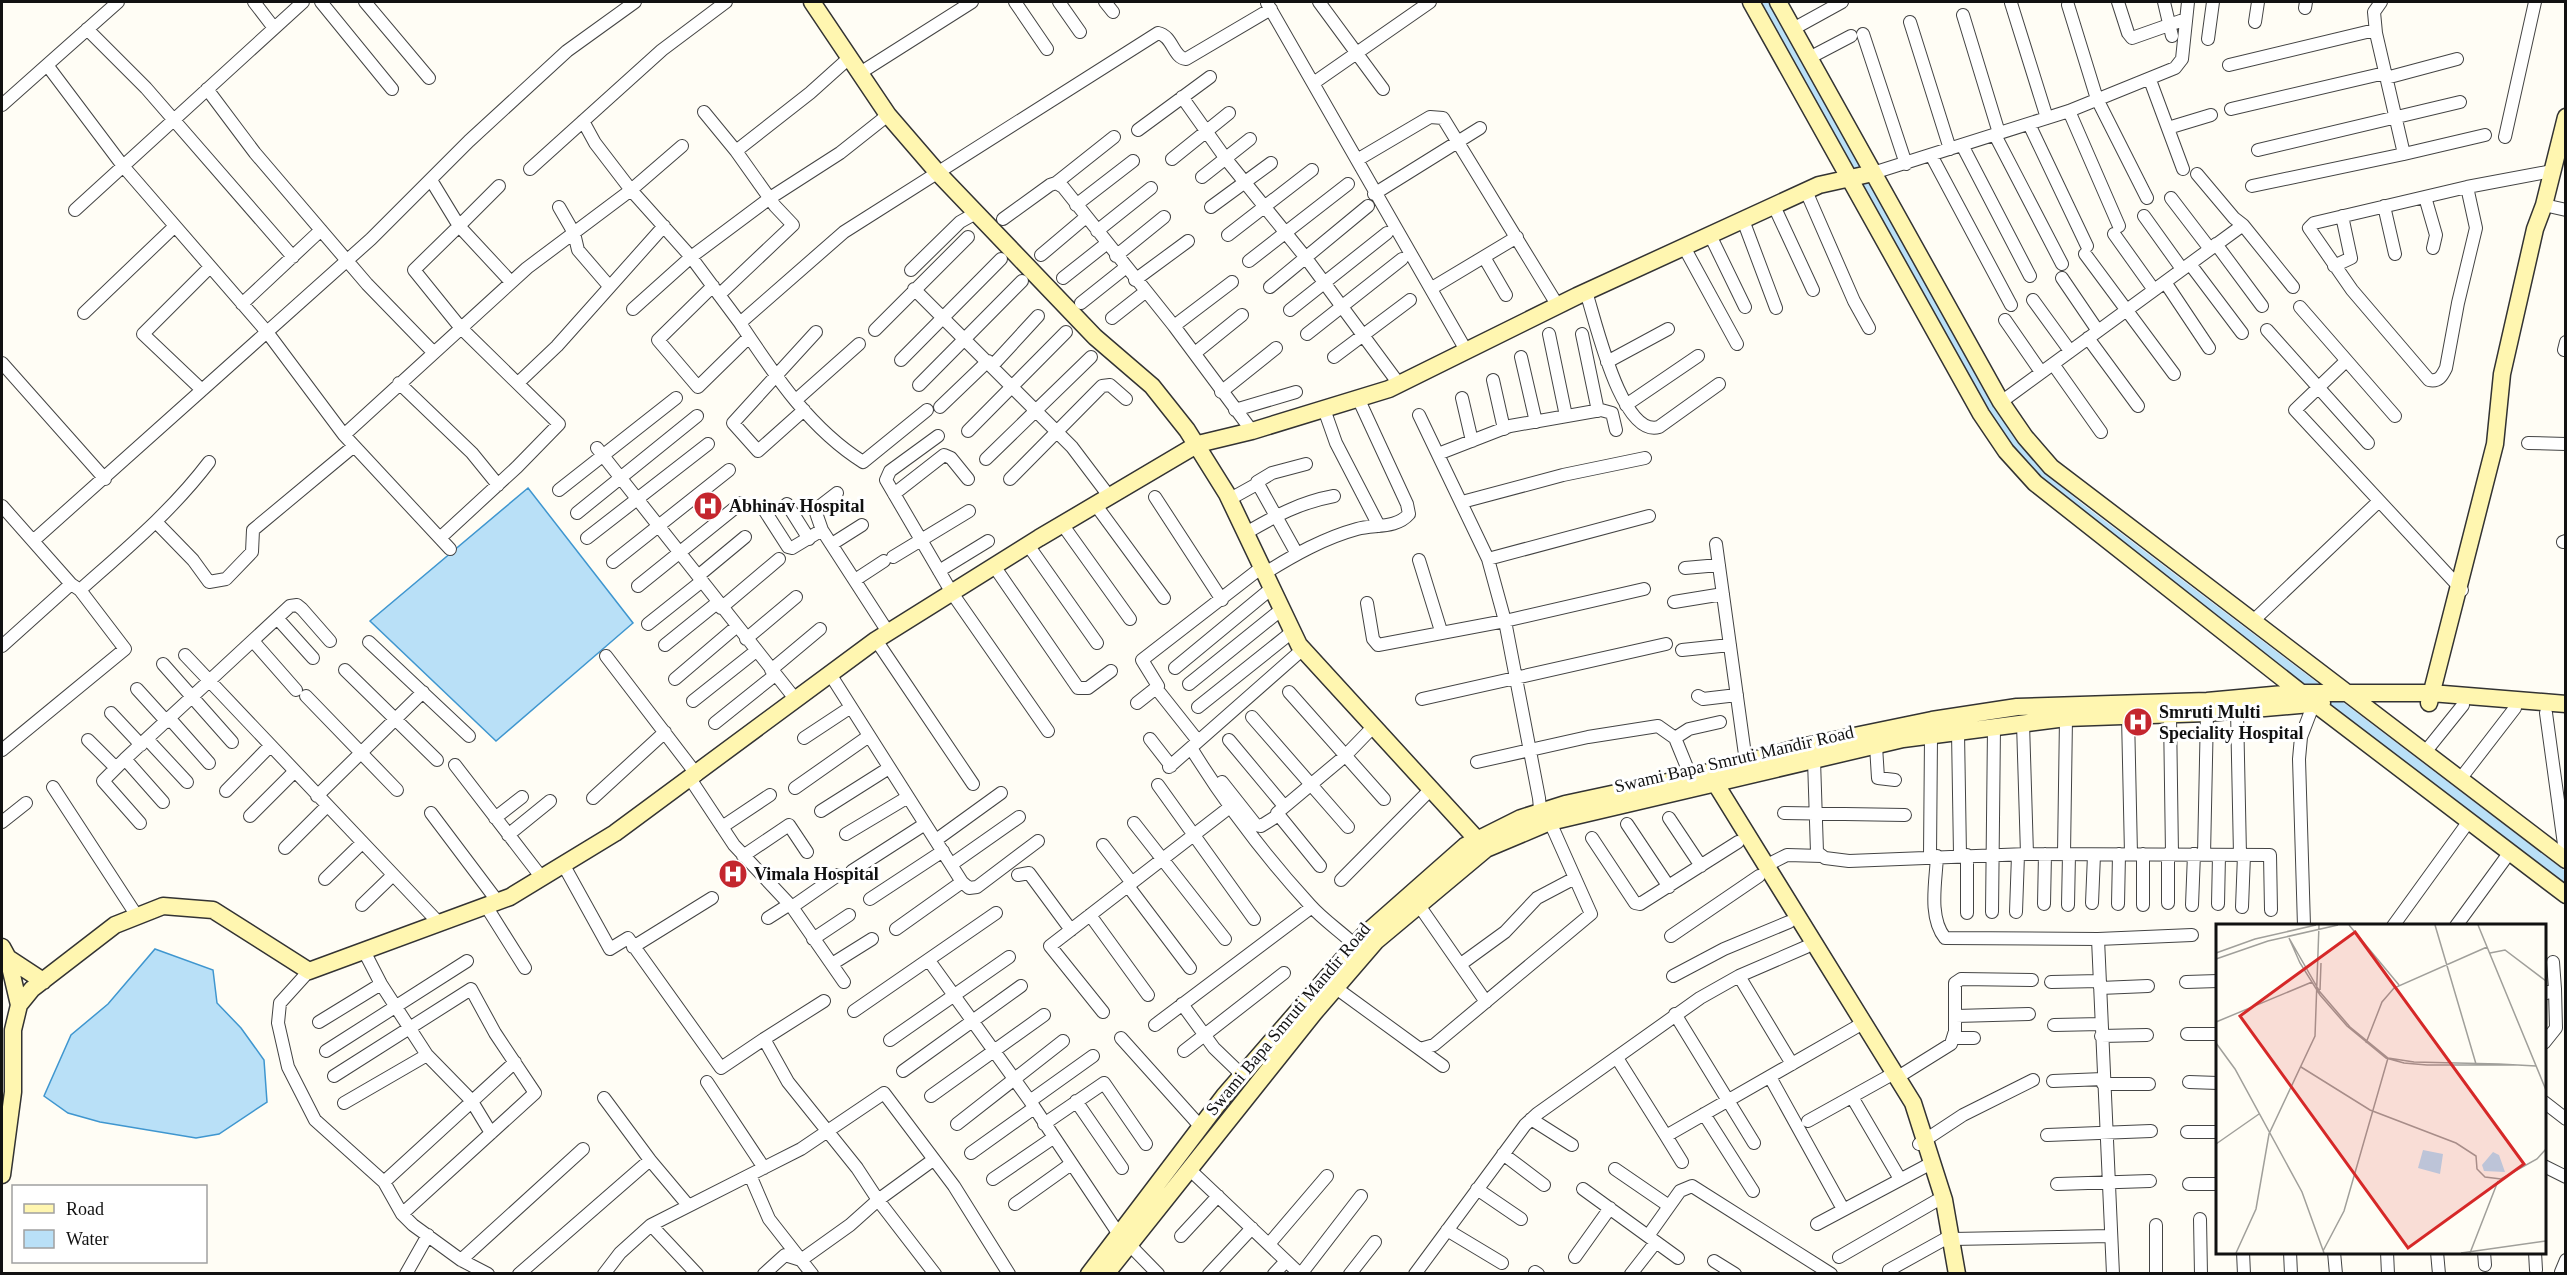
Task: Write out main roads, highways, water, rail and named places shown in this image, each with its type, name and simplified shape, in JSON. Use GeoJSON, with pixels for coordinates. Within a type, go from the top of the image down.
{"type":"FeatureCollection","features":[{"type":"Feature","properties":{"kind":"water"},"geometry":{"type":"Polygon","coordinates":[[[528,488],[633,623],[496,741],[370,621],[528,488]]]}},
{"type":"Feature","properties":{"kind":"water"},"geometry":{"type":"Polygon","coordinates":[[[155,949],[213,970],[217,1003],[241,1028],[264,1060],[267,1102],[219,1134],[196,1138],[100,1122],[68,1113],[44,1096],[71,1035],[108,1004],[155,949]]]}},
{"type":"Feature","properties":{"kind":"waterway"},"geometry":{"type":"LineString","coordinates":[[1765,2],[1979,392],[2008,435],[2038,473],[2077,506],[2566,878]]}},
{"type":"Feature","properties":{"kind":"place","name":"Abhinav Hospital"},"geometry":{"type":"Point","coordinates":[708,506]}},
{"type":"Feature","properties":{"kind":"place","name":"Smruti Multi Speciality Hospital"},"geometry":{"type":"Point","coordinates":[2138,722]}},
{"type":"Feature","properties":{"kind":"place","name":"Vimala Hospital"},"geometry":{"type":"Point","coordinates":[733,874]}}]}
